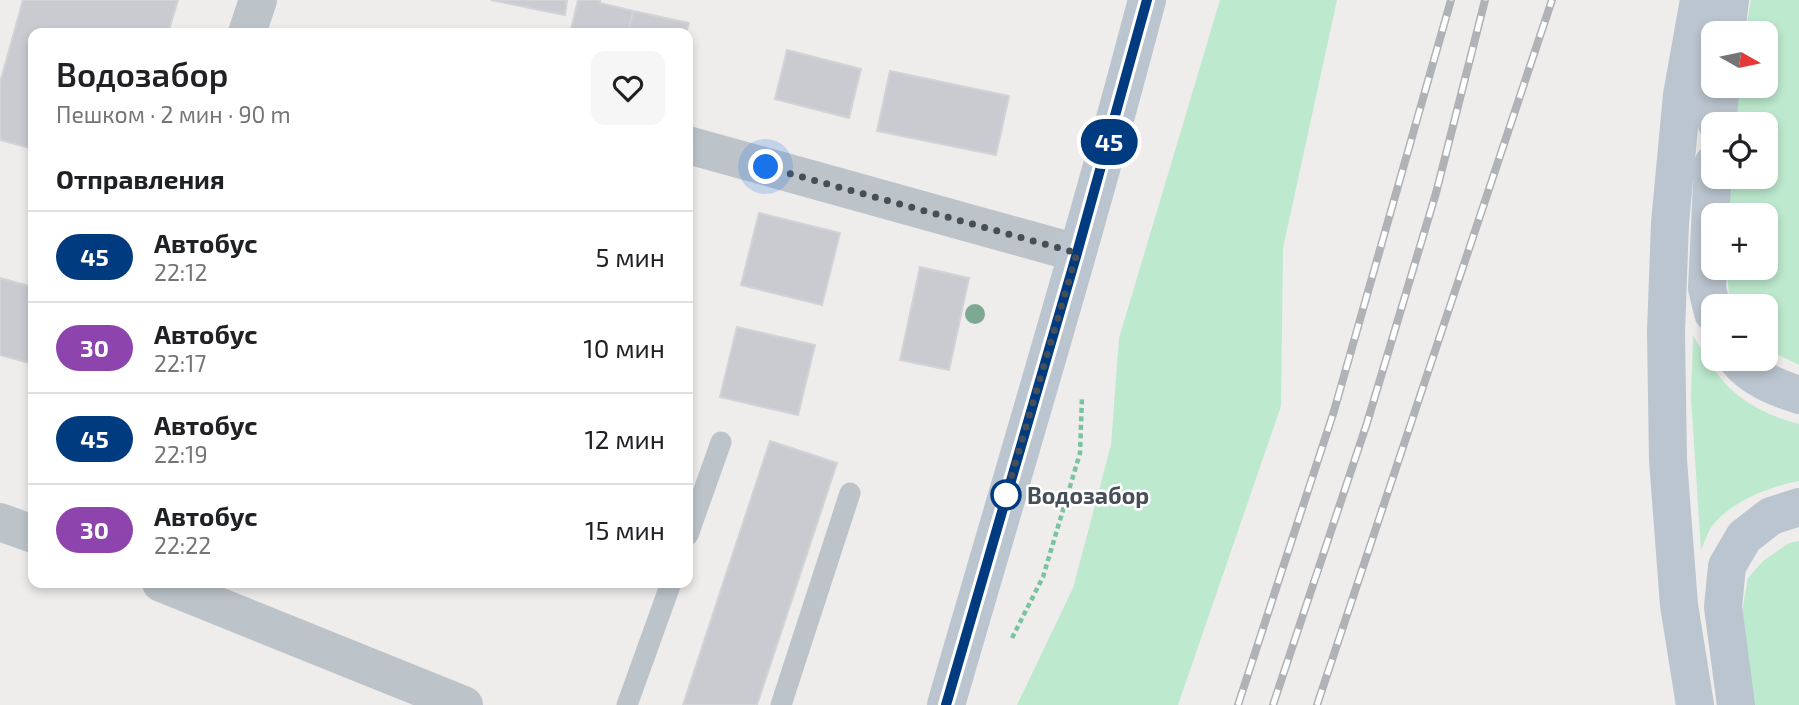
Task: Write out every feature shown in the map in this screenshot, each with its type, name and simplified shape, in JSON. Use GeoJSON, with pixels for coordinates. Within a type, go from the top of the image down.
{"type":"FeatureCollection","features":[{"type":"Feature","properties":{"kind":"main road"},"geometry":{"type":"LineString","coordinates":[[946,705],[1147,0]]}},
{"type":"Feature","properties":{"kind":"main road"},"geometry":{"type":"LineString","coordinates":[[1695,705],[1679,605],[1668,460],[1666,332],[1670,223],[1682,95],[1699,0]]}},
{"type":"Feature","properties":{"kind":"main road"},"geometry":{"type":"LineString","coordinates":[[1727,21],[1730,0]]}},
{"type":"Feature","properties":{"kind":"main road"},"geometry":{"type":"LineString","coordinates":[[1708,294],[1712,189]]}},
{"type":"Feature","properties":{"kind":"main road"},"geometry":{"type":"LineString","coordinates":[[1749,371],[1775,387],[1799,395]]}},
{"type":"Feature","properties":{"kind":"main road"},"geometry":{"type":"LineString","coordinates":[[1736,705],[1723,607],[1727,566],[1744,537],[1771,516],[1799,507]]}},
{"type":"Feature","properties":{"kind":"street"},"geometry":{"type":"LineString","coordinates":[[249,28],[258,0]]}},
{"type":"Feature","properties":{"kind":"street"},"geometry":{"type":"LineString","coordinates":[[693,146],[1077,253]]}},
{"type":"Feature","properties":{"kind":"street"},"geometry":{"type":"LineString","coordinates":[[0,522],[28,532]]}},
{"type":"Feature","properties":{"kind":"street"},"geometry":{"type":"LineString","coordinates":[[173,588],[464,705]]}},
{"type":"Feature","properties":{"kind":"lane"},"geometry":{"type":"LineString","coordinates":[[693,521],[721,442]]}},
{"type":"Feature","properties":{"kind":"lane"},"geometry":{"type":"LineString","coordinates":[[781,705],[850,493]]}},
{"type":"Feature","properties":{"kind":"lane"},"geometry":{"type":"LineString","coordinates":[[627,705],[669,588]]}},
{"type":"Feature","properties":{"kind":"green space"},"geometry":{"type":"Polygon","coordinates":[[[1220,0],[1337,0],[1283,248],[1281,406],[1178,705],[1017,705],[1073,588],[1111,445],[1119,338],[1220,0]]]}},
{"type":"Feature","properties":{"kind":"green space"},"geometry":{"type":"Polygon","coordinates":[[[1751,0],[1799,0],[1799,365],[1778,355],[1778,294],[1729,294],[1728,280],[1778,280],[1778,203],[1727,203],[1727,189],[1778,189],[1778,112],[1734,112],[1735,98],[1778,98],[1778,21],[1747,21],[1751,0]]]}},
{"type":"Feature","properties":{"kind":"green space"},"geometry":{"type":"Polygon","coordinates":[[[1693,335],[1701,349],[1701,371],[1715,371],[1737,395],[1748,402],[1772,415],[1799,424],[1799,481],[1750,497],[1727,511],[1710,529],[1701,550],[1691,397],[1693,335]]]}},
{"type":"Feature","properties":{"kind":"green space"},"geometry":{"type":"Polygon","coordinates":[[[1799,541],[1799,705],[1754,705],[1742,611],[1748,578],[1763,561],[1789,543],[1799,541]]]}},
{"type":"Feature","properties":{"kind":"building"},"geometry":{"type":"Polygon","coordinates":[[[23,0],[178,0],[170,28],[28,28],[28,148],[0,140],[0,83],[23,0]]]}},
{"type":"Feature","properties":{"kind":"building"},"geometry":{"type":"Polygon","coordinates":[[[491,0],[567,0],[565,15],[491,0]]]}},
{"type":"Feature","properties":{"kind":"building"},"geometry":{"type":"Polygon","coordinates":[[[578,0],[600,0],[600,3],[633,11],[629,28],[571,28],[578,0]]]}},
{"type":"Feature","properties":{"kind":"building"},"geometry":{"type":"Polygon","coordinates":[[[633,11],[689,23],[688,28],[629,28],[633,11]]]}},
{"type":"Feature","properties":{"kind":"building"},"geometry":{"type":"Polygon","coordinates":[[[787,50],[861,69],[849,118],[775,99],[787,50]]]}},
{"type":"Feature","properties":{"kind":"building"},"geometry":{"type":"Polygon","coordinates":[[[890,71],[1009,96],[996,155],[877,131],[890,71]]]}},
{"type":"Feature","properties":{"kind":"building"},"geometry":{"type":"Polygon","coordinates":[[[759,213],[840,233],[822,305],[741,285],[759,213]]]}},
{"type":"Feature","properties":{"kind":"building"},"geometry":{"type":"Polygon","coordinates":[[[920,267],[969,278],[949,370],[900,360],[920,267]]]}},
{"type":"Feature","properties":{"kind":"building"},"geometry":{"type":"Polygon","coordinates":[[[0,278],[28,286],[28,363],[0,355],[0,278]]]}},
{"type":"Feature","properties":{"kind":"building"},"geometry":{"type":"Polygon","coordinates":[[[737,327],[815,345],[798,415],[720,397],[737,327]]]}},
{"type":"Feature","properties":{"kind":"building"},"geometry":{"type":"Polygon","coordinates":[[[770,441],[837,463],[757,705],[683,705],[770,441]]]}},
{"type":"Feature","properties":{"kind":"railway"},"geometry":{"type":"LineString","coordinates":[[1238,705],[1334,411],[1451,0]]}},
{"type":"Feature","properties":{"kind":"railway"},"geometry":{"type":"LineString","coordinates":[[1273,705],[1367,423],[1436,193],[1485,0]]}},
{"type":"Feature","properties":{"kind":"railway"},"geometry":{"type":"LineString","coordinates":[[1317,705],[1552,0]]}},
{"type":"Feature","properties":{"kind":"bus line","name":"45"},"geometry":{"type":"LineString","coordinates":[[946,705],[1124,89],[1147,0]]}},
{"type":"Feature","properties":{"kind":"place","name":"Водозабор"},"geometry":{"type":"Point","coordinates":[1006,495]}},
{"type":"Feature","properties":{"kind":"route"},"geometry":{"type":"LineString","coordinates":[[766,167],[1077,253],[1006,495]]}}]}
